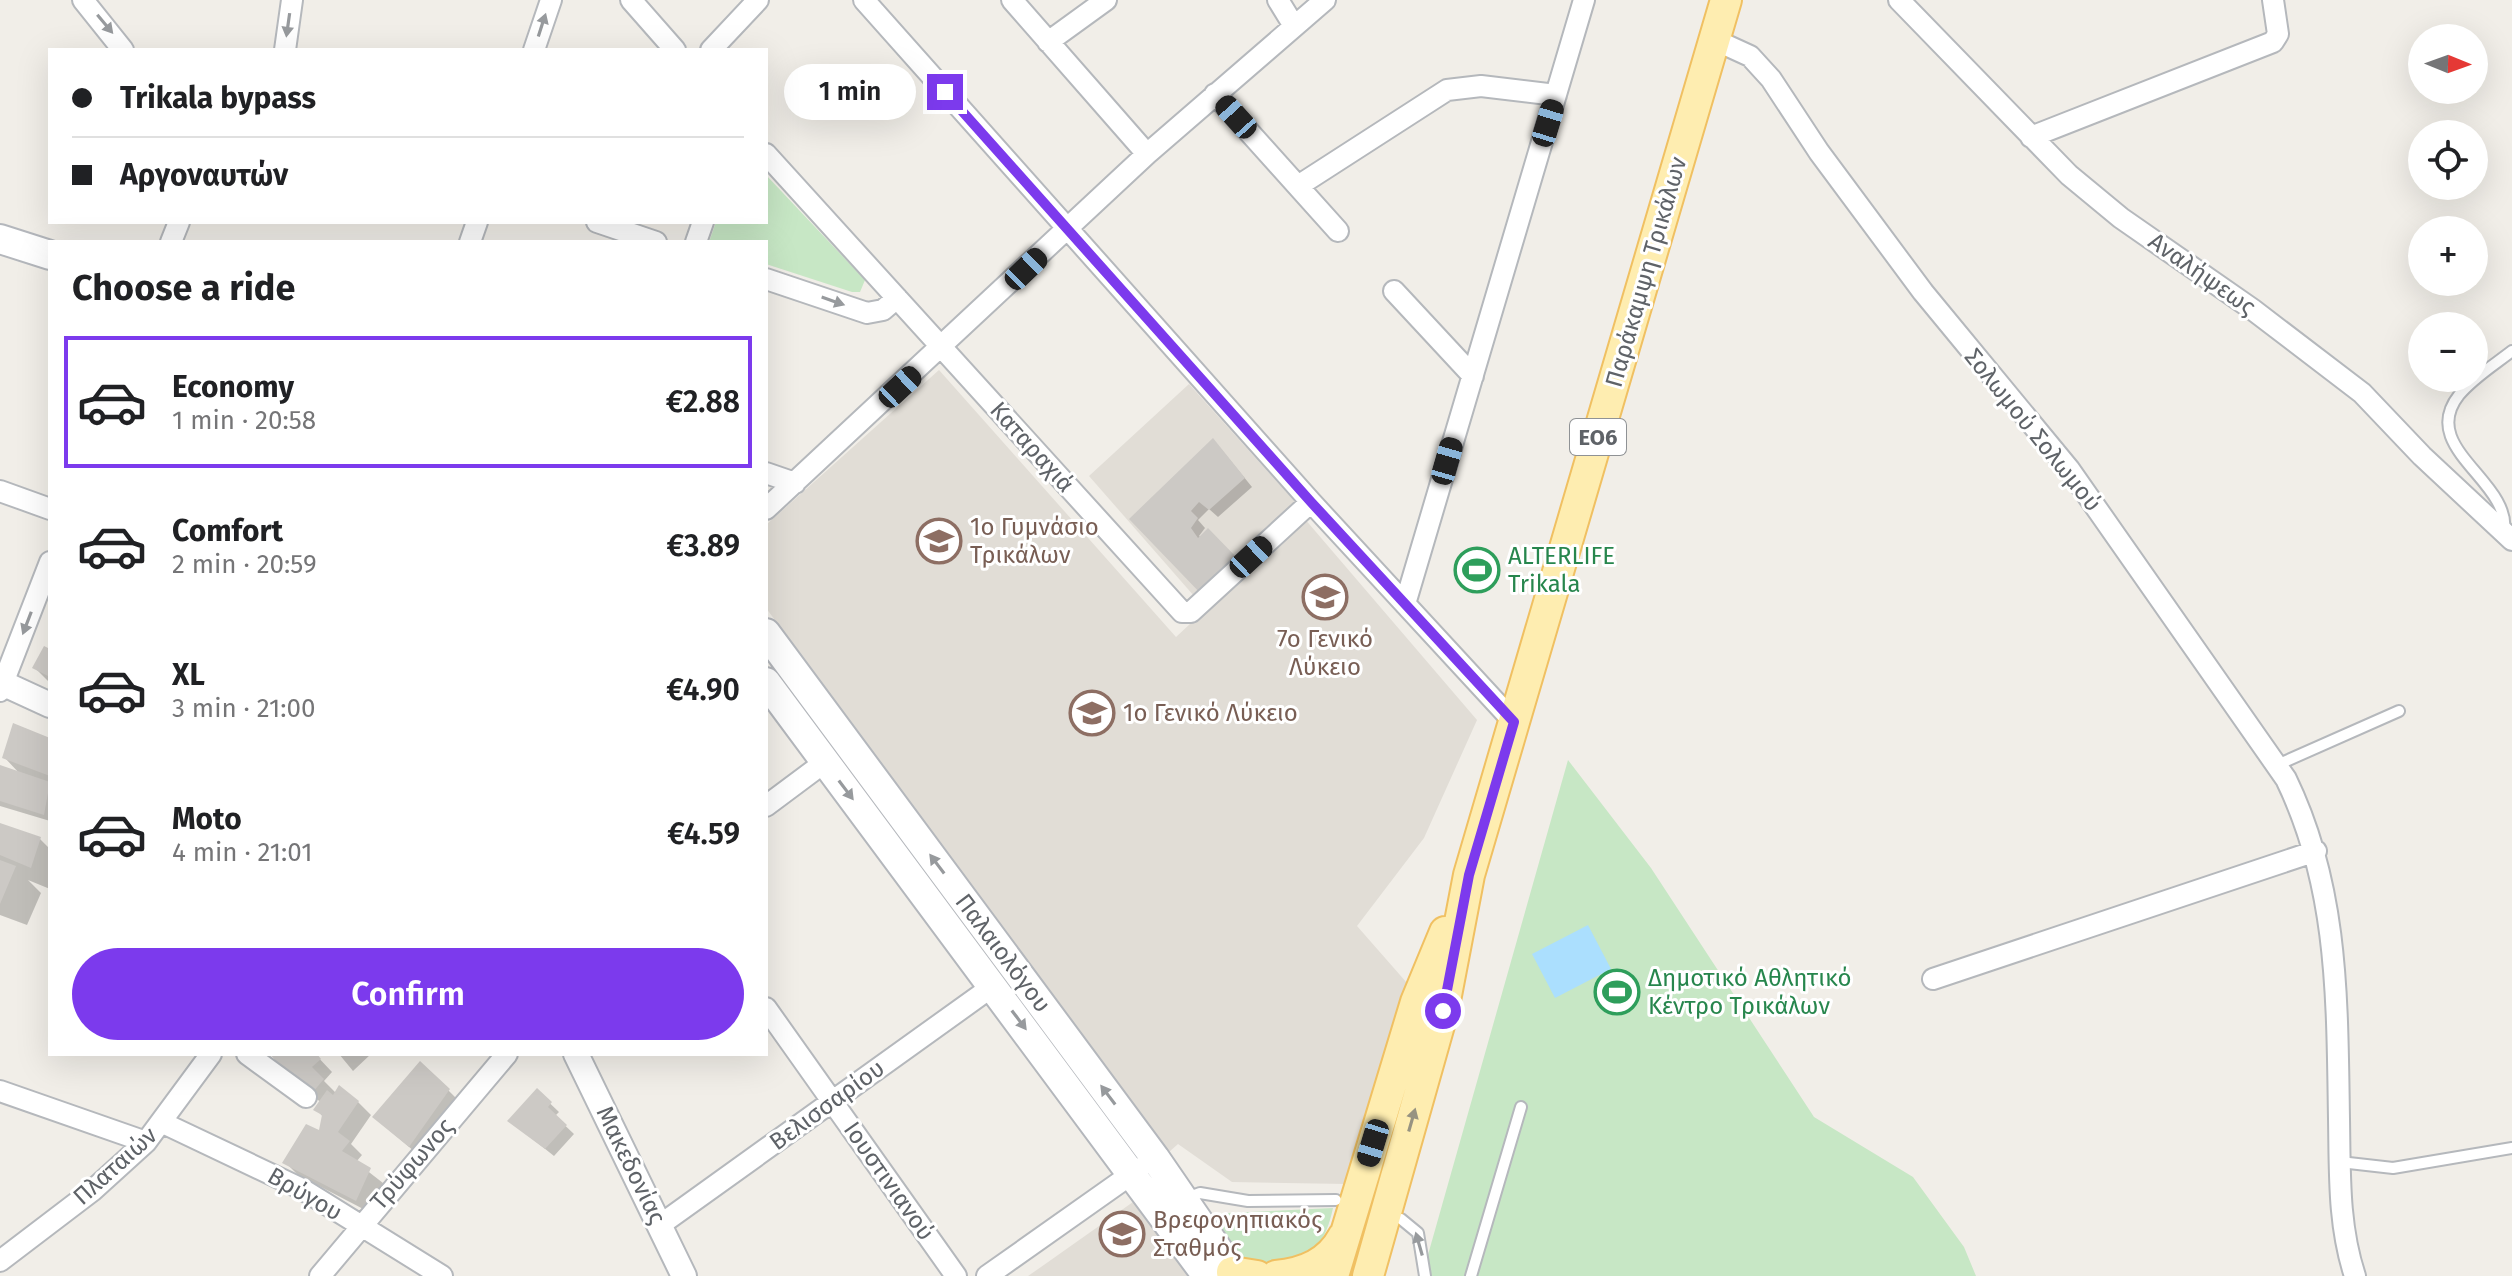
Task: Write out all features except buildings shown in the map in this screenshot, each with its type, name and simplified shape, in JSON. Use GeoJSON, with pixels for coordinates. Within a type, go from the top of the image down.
{"type":"FeatureCollection","features":[{"type":"Feature","properties":{"kind":"main road","name":"Παράκαμψη Τρικάλων"},"geometry":{"type":"LineString","coordinates":[[1333,1276],[1416,1002],[1469,875],[1726,0]]}},
{"type":"Feature","properties":{"kind":"main road"},"geometry":{"type":"LineString","coordinates":[[0,239],[48,254]]}},
{"type":"Feature","properties":{"kind":"main road","name":"Παλαιολόγου"},"geometry":{"type":"LineString","coordinates":[[768,636],[1144,1165],[1182,1200],[1233,1275]]}},
{"type":"Feature","properties":{"kind":"main road","name":"Παλαιολόγου"},"geometry":{"type":"LineString","coordinates":[[768,685],[993,986],[1233,1275]]}},
{"type":"Feature","properties":{"kind":"main road","name":"ΕΟ6"},"geometry":{"type":"LineString","coordinates":[[1368,1276],[1443,1011],[1469,875]]}},
{"type":"Feature","properties":{"kind":"main road"},"geometry":{"type":"LineString","coordinates":[[1276,1276],[1306,1270],[1322,1262],[1347,1228]]}},
{"type":"Feature","properties":{"kind":"street"},"geometry":{"type":"LineString","coordinates":[[83,0],[121,48]]}},
{"type":"Feature","properties":{"kind":"street"},"geometry":{"type":"LineString","coordinates":[[285,48],[292,0]]}},
{"type":"Feature","properties":{"kind":"street"},"geometry":{"type":"LineString","coordinates":[[535,48],[551,0]]}},
{"type":"Feature","properties":{"kind":"street"},"geometry":{"type":"LineString","coordinates":[[631,0],[673,48]]}},
{"type":"Feature","properties":{"kind":"street"},"geometry":{"type":"LineString","coordinates":[[713,48],[758,0]]}},
{"type":"Feature","properties":{"kind":"street"},"geometry":{"type":"LineString","coordinates":[[864,0],[1311,502],[1514,722]]}},
{"type":"Feature","properties":{"kind":"street"},"geometry":{"type":"LineString","coordinates":[[1012,0],[1147,154]]}},
{"type":"Feature","properties":{"kind":"street"},"geometry":{"type":"LineString","coordinates":[[1048,42],[1106,0]]}},
{"type":"Feature","properties":{"kind":"street"},"geometry":{"type":"LineString","coordinates":[[1278,0],[1294,26]]}},
{"type":"Feature","properties":{"kind":"street"},"geometry":{"type":"LineString","coordinates":[[768,507],[1147,154],[1325,0]]}},
{"type":"Feature","properties":{"kind":"street"},"geometry":{"type":"LineString","coordinates":[[1405,604],[1584,0]]}},
{"type":"Feature","properties":{"kind":"street","name":"Αναλήψεως"},"geometry":{"type":"LineString","coordinates":[[1899,0],[2069,175],[2121,218],[2313,354],[2362,393],[2508,537]]}},
{"type":"Feature","properties":{"kind":"street"},"geometry":{"type":"LineString","coordinates":[[2031,137],[2273,42],[2278,34],[2273,0]]}},
{"type":"Feature","properties":{"kind":"street","name":"Σολωμού Σολωμού"},"geometry":{"type":"LineString","coordinates":[[1715,40],[1750,56],[1771,79],[1819,152],[1923,292],[2069,469],[2277,765],[2297,801],[2324,882],[2333,959],[2342,1218],[2355,1276]]}},
{"type":"Feature","properties":{"kind":"street"},"geometry":{"type":"LineString","coordinates":[[1298,186],[1447,90],[1472,85],[1556,95]]}},
{"type":"Feature","properties":{"kind":"street"},"geometry":{"type":"LineString","coordinates":[[1215,94],[1338,231]]}},
{"type":"Feature","properties":{"kind":"street","name":"Καταραχιά"},"geometry":{"type":"LineString","coordinates":[[768,156],[1182,612],[1191,612],[1311,502]]}},
{"type":"Feature","properties":{"kind":"street"},"geometry":{"type":"LineString","coordinates":[[603,224],[650,240]]}},
{"type":"Feature","properties":{"kind":"street"},"geometry":{"type":"LineString","coordinates":[[768,280],[867,313],[883,310],[897,298]]}},
{"type":"Feature","properties":{"kind":"street"},"geometry":{"type":"LineString","coordinates":[[1394,291],[1473,376]]}},
{"type":"Feature","properties":{"kind":"street"},"geometry":{"type":"LineString","coordinates":[[768,474],[795,483]]}},
{"type":"Feature","properties":{"kind":"street"},"geometry":{"type":"LineString","coordinates":[[0,491],[48,508]]}},
{"type":"Feature","properties":{"kind":"street"},"geometry":{"type":"LineString","coordinates":[[48,567],[1,685],[48,704]]}},
{"type":"Feature","properties":{"kind":"street"},"geometry":{"type":"LineString","coordinates":[[768,805],[825,762]]}},
{"type":"Feature","properties":{"kind":"street"},"geometry":{"type":"LineString","coordinates":[[1933,979],[2316,851]]}},
{"type":"Feature","properties":{"kind":"street","name":"Βελισσαρίου"},"geometry":{"type":"LineString","coordinates":[[660,1225],[993,986]]}},
{"type":"Feature","properties":{"kind":"street","name":"Ιουστινιανού"},"geometry":{"type":"LineString","coordinates":[[768,1011],[956,1276]]}},
{"type":"Feature","properties":{"kind":"street","name":"Πλαταιών"},"geometry":{"type":"LineString","coordinates":[[0,1261],[92,1191],[146,1142],[210,1056]]}},
{"type":"Feature","properties":{"kind":"street"},"geometry":{"type":"LineString","coordinates":[[250,1056],[306,1097]]}},
{"type":"Feature","properties":{"kind":"street","name":"Τρύφωνος"},"geometry":{"type":"LineString","coordinates":[[320,1276],[359,1225],[505,1056]]}},
{"type":"Feature","properties":{"kind":"street","name":"Μακεδονίας"},"geometry":{"type":"LineString","coordinates":[[577,1056],[684,1276]]}},
{"type":"Feature","properties":{"kind":"street"},"geometry":{"type":"LineString","coordinates":[[0,1091],[146,1142]]}},
{"type":"Feature","properties":{"kind":"street","name":"Βρύγου"},"geometry":{"type":"LineString","coordinates":[[163,1123],[302,1189],[442,1276]]}},
{"type":"Feature","properties":{"kind":"street"},"geometry":{"type":"LineString","coordinates":[[987,1276],[1144,1165]]}},
{"type":"Feature","properties":{"kind":"lane"},"geometry":{"type":"LineString","coordinates":[[2508,537],[2503,509],[2454,444],[2448,427],[2449,411],[2471,383],[2512,351]]}},
{"type":"Feature","properties":{"kind":"lane"},"geometry":{"type":"LineString","coordinates":[[2277,765],[2399,711]]}},
{"type":"Feature","properties":{"kind":"lane"},"geometry":{"type":"LineString","coordinates":[[1471,1276],[1521,1107]]}},
{"type":"Feature","properties":{"kind":"lane"},"geometry":{"type":"LineString","coordinates":[[2340,1162],[2393,1168],[2512,1148]]}},
{"type":"Feature","properties":{"kind":"lane"},"geometry":{"type":"LineString","coordinates":[[1182,1200],[1200,1193],[1248,1201],[1336,1200]]}},
{"type":"Feature","properties":{"kind":"lane"},"geometry":{"type":"LineString","coordinates":[[1401,1219],[1418,1233],[1425,1276]]}},
{"type":"Feature","properties":{"kind":"shaded area"},"geometry":{"type":"Polygon","coordinates":[[[939,370],[1176,637],[1304,518],[1477,720],[1424,838],[1357,926],[1407,983],[1347,1184],[1232,1182],[1178,1144],[1169,1152],[768,611],[768,523],[939,370]]]}},
{"type":"Feature","properties":{"kind":"shaded area"},"geometry":{"type":"Polygon","coordinates":[[[1189,384],[1297,504],[1194,596],[1089,476],[1189,384]]]}},
{"type":"Feature","properties":{"kind":"shaded area","name":"Βρεφονηπιακός Σταθμός"},"geometry":{"type":"Polygon","coordinates":[[[1133,1202],[1188,1276],[1028,1276],[1041,1267],[1133,1202]]]}},
{"type":"Feature","properties":{"kind":"green space"},"geometry":{"type":"Polygon","coordinates":[[[768,177],[865,280],[860,292],[852,292],[768,265],[768,240],[710,240],[715,224],[768,224],[768,177]]]}},
{"type":"Feature","properties":{"kind":"green space","name":"Δημοτικό Αθλητικό Κέντρο Τρικάλων"},"geometry":{"type":"Polygon","coordinates":[[[1568,760],[1651,868],[1814,1117],[1913,1177],[1964,1247],[1976,1276],[1422,1276],[1568,760]]]}},
{"type":"Feature","properties":{"kind":"green space"},"geometry":{"type":"Polygon","coordinates":[[[1333,1208],[1318,1245],[1285,1269],[1244,1259],[1207,1214],[1333,1208]]]}},
{"type":"Feature","properties":{"kind":"water"},"geometry":{"type":"Polygon","coordinates":[[[1588,925],[1611,969],[1555,998],[1532,954],[1588,925]]]}},
{"type":"Feature","properties":{"kind":"place","name":"1ο Γυμνάσιο Τρικάλων"},"geometry":{"type":"Point","coordinates":[939,541]}},
{"type":"Feature","properties":{"kind":"place","name":"ALTERLIFE Trikala"},"geometry":{"type":"Point","coordinates":[1477,570]}},
{"type":"Feature","properties":{"kind":"place","name":"7ο Γενικό Λύκειο"},"geometry":{"type":"Point","coordinates":[1325,597]}},
{"type":"Feature","properties":{"kind":"place","name":"1ο Γενικό Λύκειο"},"geometry":{"type":"Point","coordinates":[1092,713]}},
{"type":"Feature","properties":{"kind":"place","name":"Δημοτικό Αθλητικό Κέντρο Τρικάλων"},"geometry":{"type":"Point","coordinates":[1617,992]}},
{"type":"Feature","properties":{"kind":"place","name":"Βρεφονηπιακός Σταθμός"},"geometry":{"type":"Point","coordinates":[1122,1234]}},
{"type":"Feature","properties":{"kind":"route"},"geometry":{"type":"LineString","coordinates":[[945,92],[1311,502],[1514,722],[1469,875],[1443,1011]]}}]}
